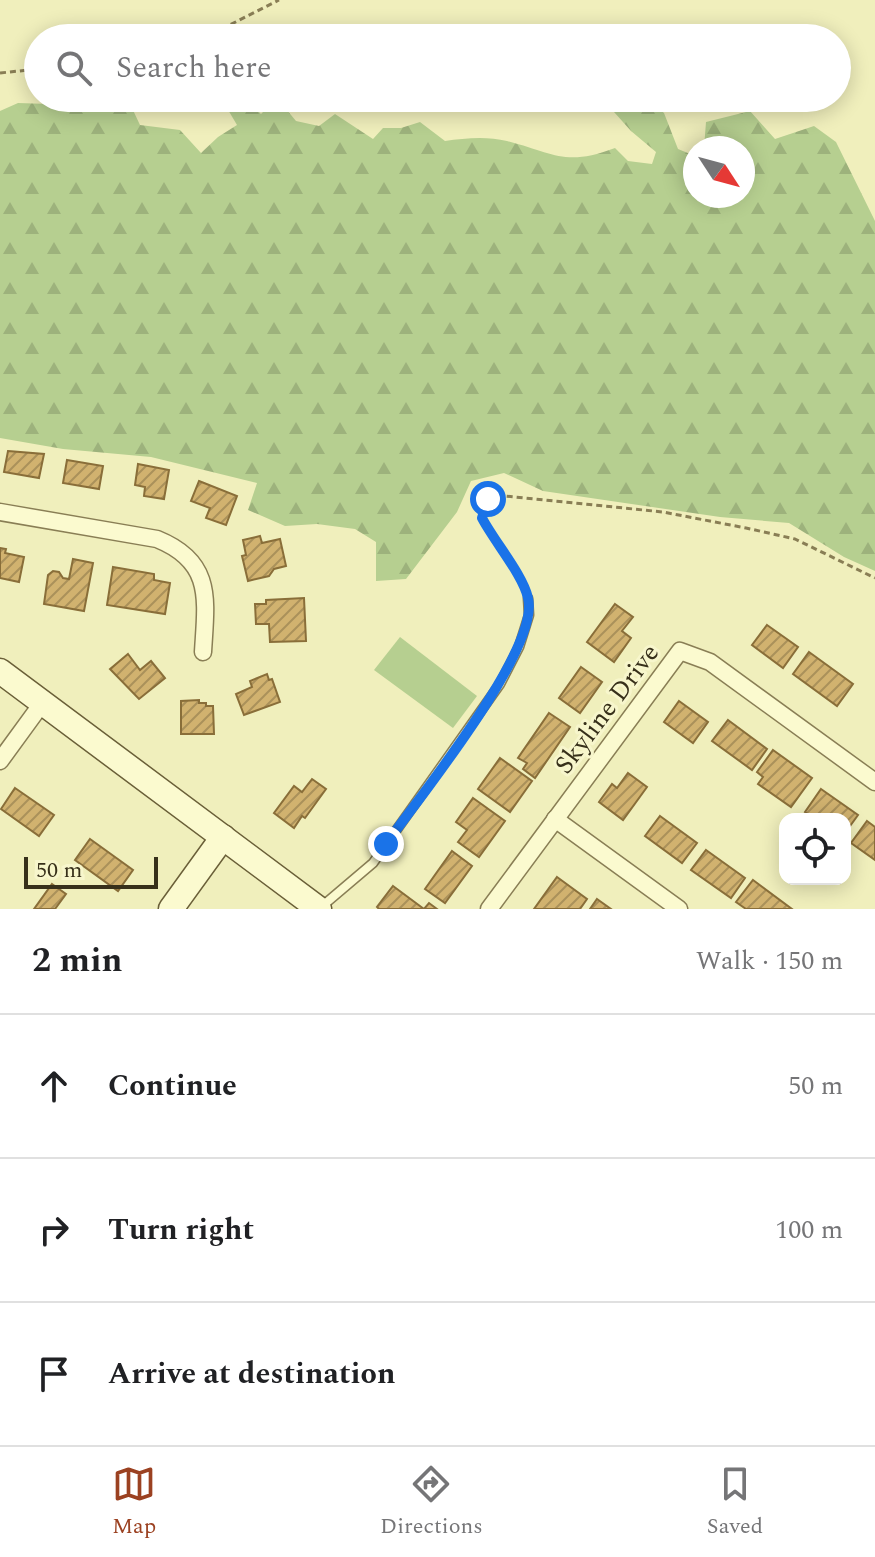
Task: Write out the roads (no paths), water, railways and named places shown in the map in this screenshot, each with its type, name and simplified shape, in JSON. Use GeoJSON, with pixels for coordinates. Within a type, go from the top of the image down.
{"type":"FeatureCollection","features":[{"type":"Feature","properties":{"kind":"street"},"geometry":{"type":"LineString","coordinates":[[0,512],[157,539],[179,547],[195,564],[206,598],[203,652]]}},
{"type":"Feature","properties":{"kind":"street","name":"Skyline Drive"},"geometry":{"type":"LineString","coordinates":[[489,909],[680,651],[710,662],[875,782]]}},
{"type":"Feature","properties":{"kind":"street"},"geometry":{"type":"LineString","coordinates":[[0,671],[319,909]]}},
{"type":"Feature","properties":{"kind":"street"},"geometry":{"type":"LineString","coordinates":[[0,761],[43,702]]}},
{"type":"Feature","properties":{"kind":"street"},"geometry":{"type":"LineString","coordinates":[[555,819],[679,909]]}},
{"type":"Feature","properties":{"kind":"street"},"geometry":{"type":"LineString","coordinates":[[171,909],[223,837]]}},
{"type":"Feature","properties":{"kind":"lane"},"geometry":{"type":"LineString","coordinates":[[319,909],[373,863],[500,684],[529,615],[528,598]]}}]}
